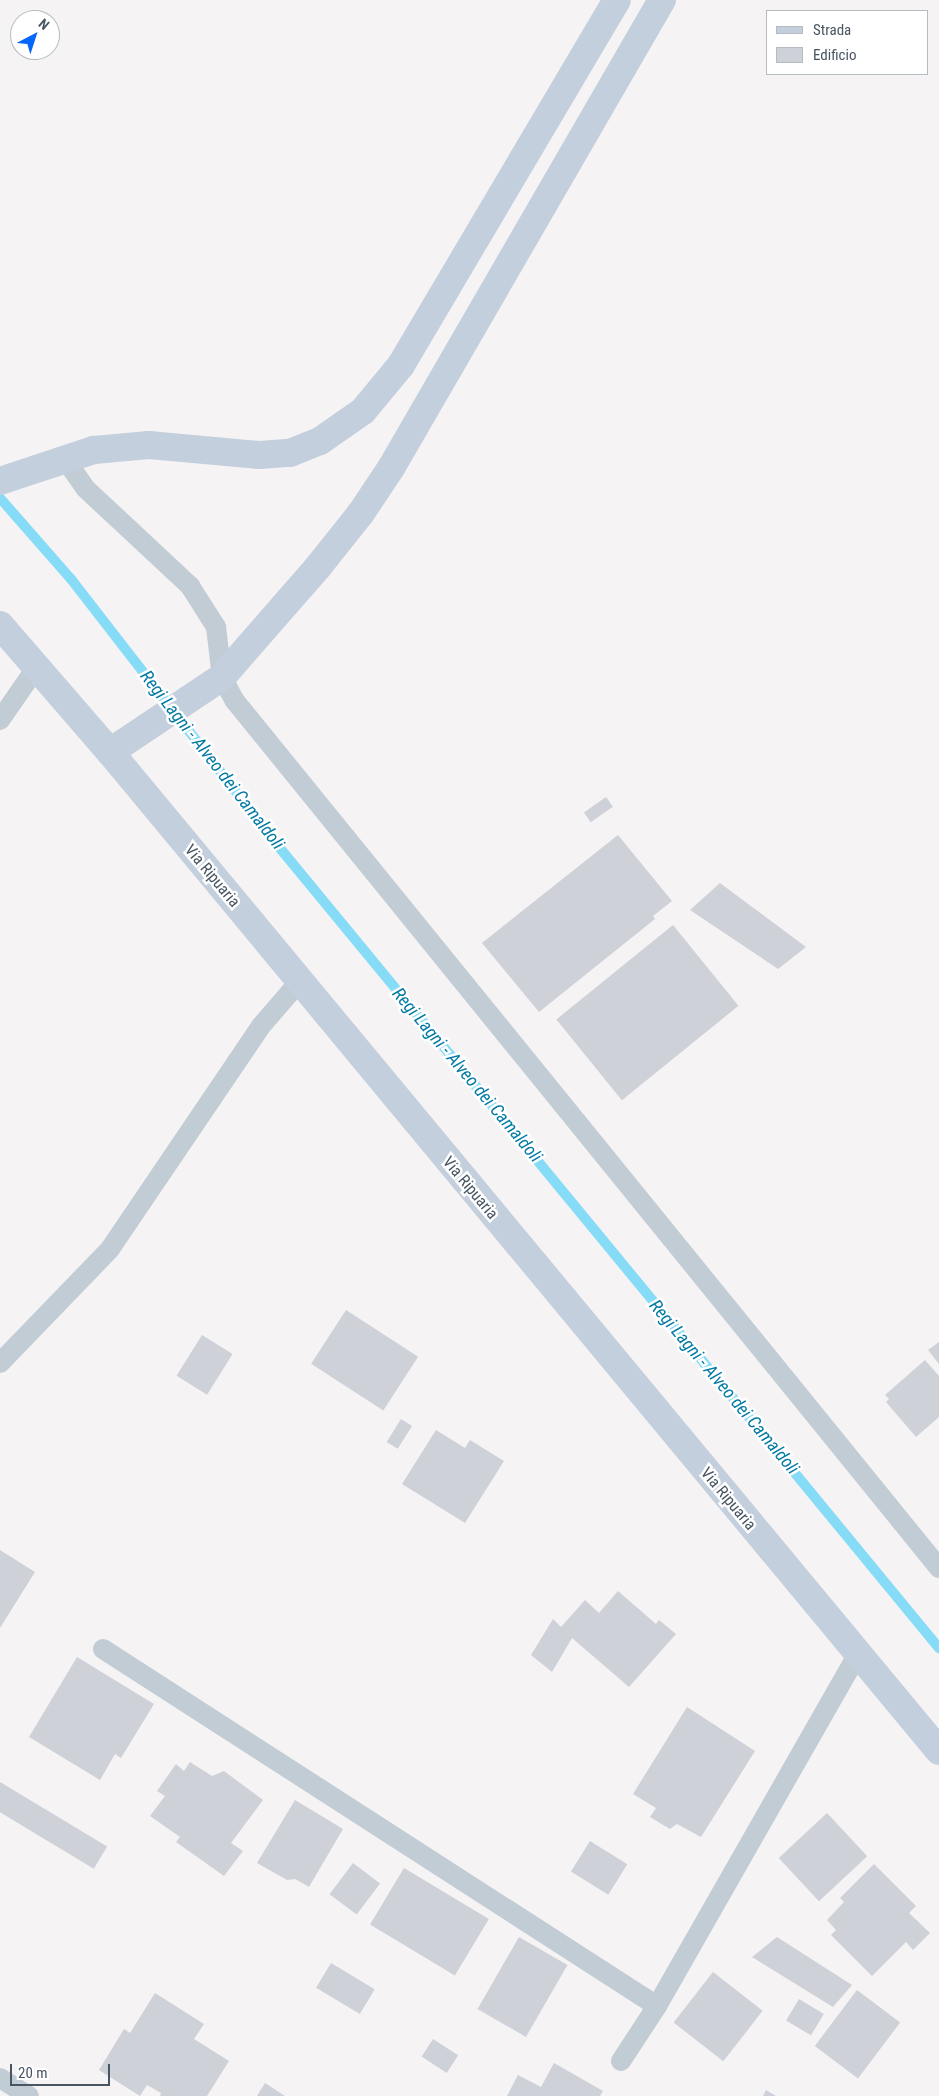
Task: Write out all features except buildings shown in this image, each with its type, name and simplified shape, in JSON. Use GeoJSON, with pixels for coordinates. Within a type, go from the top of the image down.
{"type":"FeatureCollection","features":[{"type":"Feature","properties":{"kind":"main road"},"geometry":{"type":"LineString","coordinates":[[0,481],[94,450],[149,445],[260,455],[290,453],[320,441],[363,411],[401,365],[618,0]]}},
{"type":"Feature","properties":{"kind":"main road"},"geometry":{"type":"LineString","coordinates":[[110,752],[212,685],[318,567],[361,513],[391,468],[662,0]]}},
{"type":"Feature","properties":{"kind":"main road","name":"Via Ripuaria"},"geometry":{"type":"LineString","coordinates":[[0,625],[110,752],[857,1655],[939,1751]]}},
{"type":"Feature","properties":{"kind":"lane"},"geometry":{"type":"LineString","coordinates":[[65,459],[85,488],[190,586],[216,628],[212,685],[235,701],[939,1568]]}},
{"type":"Feature","properties":{"kind":"lane"},"geometry":{"type":"LineString","coordinates":[[0,720],[36,668]]}},
{"type":"Feature","properties":{"kind":"lane"},"geometry":{"type":"LineString","coordinates":[[0,1363],[110,1248],[261,1026],[299,982]]}},
{"type":"Feature","properties":{"kind":"lane"},"geometry":{"type":"LineString","coordinates":[[103,1649],[657,2006]]}},
{"type":"Feature","properties":{"kind":"lane"},"geometry":{"type":"LineString","coordinates":[[621,2061],[657,2006],[857,1655]]}},
{"type":"Feature","properties":{"kind":"lane"},"geometry":{"type":"LineString","coordinates":[[0,2078],[29,2096]]}},
{"type":"Feature","properties":{"kind":"waterway","name":"Regi Lagni - Alveo dei Camaldoli"},"geometry":{"type":"LineString","coordinates":[[0,498],[71,579],[274,841],[939,1648]]}}]}
